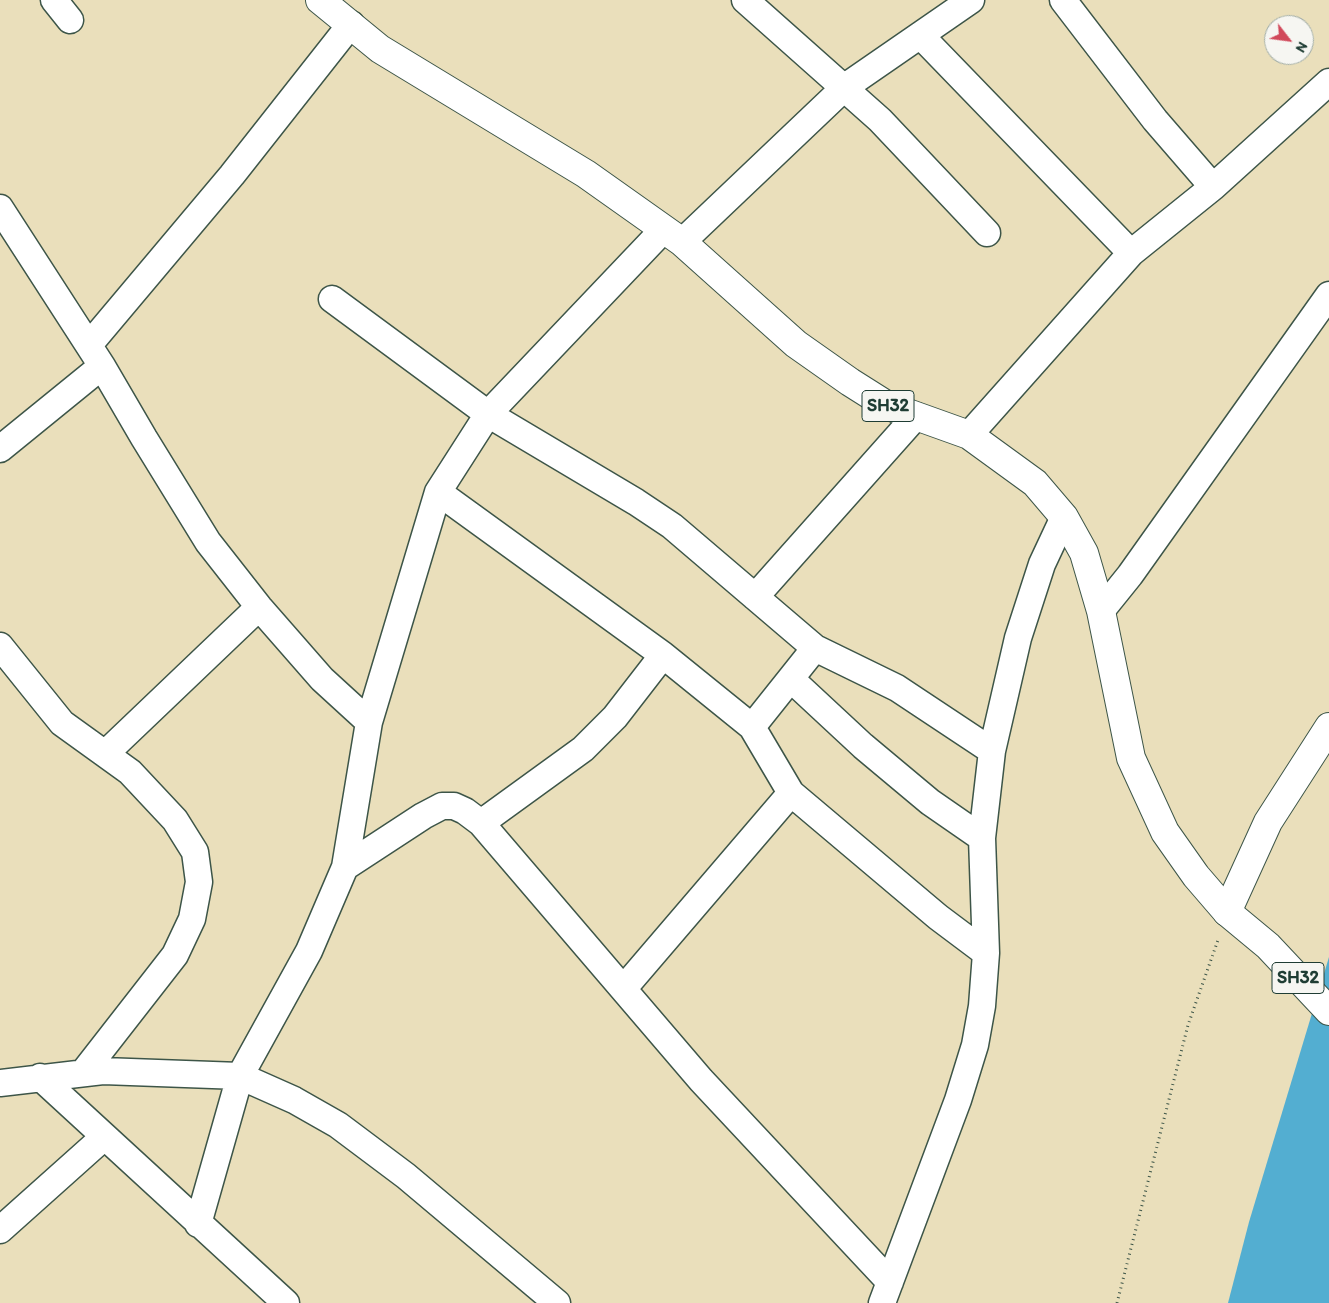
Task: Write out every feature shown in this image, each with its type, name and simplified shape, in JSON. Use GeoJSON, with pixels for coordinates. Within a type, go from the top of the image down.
{"type":"FeatureCollection","features":[{"type":"Feature","properties":{"kind":"main road","name":"SH32"},"geometry":{"type":"LineString","coordinates":[[338,9],[380,48],[586,174],[672,236],[796,344],[888,406],[969,435],[1035,482],[1064,517],[1084,553],[1101,611],[1131,758],[1165,832],[1196,876],[1227,912],[1268,946],[1329,1011]]}},
{"type":"Feature","properties":{"kind":"main road"},"geometry":{"type":"LineString","coordinates":[[1227,912],[1268,822],[1329,727]]}},
{"type":"Feature","properties":{"kind":"street"},"geometry":{"type":"LineString","coordinates":[[744,0],[845,87],[880,120],[987,233]]}},
{"type":"Feature","properties":{"kind":"street"},"geometry":{"type":"LineString","coordinates":[[198,1224],[240,1076],[309,951],[345,868],[370,722],[438,492],[488,414],[672,236],[845,87],[971,0]]}},
{"type":"Feature","properties":{"kind":"street"},"geometry":{"type":"LineString","coordinates":[[1063,0],[1155,120],[1213,187]]}},
{"type":"Feature","properties":{"kind":"street"},"geometry":{"type":"LineString","coordinates":[[0,449],[95,355],[232,175],[338,9]]}},
{"type":"Feature","properties":{"kind":"street"},"geometry":{"type":"LineString","coordinates":[[921,36],[1131,253]]}},
{"type":"Feature","properties":{"kind":"street"},"geometry":{"type":"LineString","coordinates":[[969,435],[1131,253],[1213,187],[1329,82]]}},
{"type":"Feature","properties":{"kind":"street"},"geometry":{"type":"LineString","coordinates":[[0,208],[95,355],[208,542],[258,607],[322,679],[370,722]]}},
{"type":"Feature","properties":{"kind":"street"},"geometry":{"type":"LineString","coordinates":[[1101,611],[1130,575],[1329,295]]}},
{"type":"Feature","properties":{"kind":"street"},"geometry":{"type":"LineString","coordinates":[[332,299],[488,414],[636,502],[672,526],[815,648],[897,688],[992,751]]}},
{"type":"Feature","properties":{"kind":"street"},"geometry":{"type":"LineString","coordinates":[[755,597],[916,416]]}},
{"type":"Feature","properties":{"kind":"street"},"geometry":{"type":"LineString","coordinates":[[438,492],[663,655],[752,726],[792,794],[938,917],[986,953]]}},
{"type":"Feature","properties":{"kind":"street"},"geometry":{"type":"LineString","coordinates":[[345,868],[442,806],[460,808],[481,823],[886,1292],[958,1100],[975,1045],[982,1006],[986,953],[982,838],[992,751],[1018,638],[1042,564],[1064,517]]}},
{"type":"Feature","properties":{"kind":"street"},"geometry":{"type":"LineString","coordinates":[[106,754],[258,607]]}},
{"type":"Feature","properties":{"kind":"street"},"geometry":{"type":"LineString","coordinates":[[0,646],[62,723],[130,772],[175,820],[195,852],[199,882],[192,919],[175,955],[83,1073]]}},
{"type":"Feature","properties":{"kind":"street"},"geometry":{"type":"LineString","coordinates":[[752,726],[792,680],[815,648]]}},
{"type":"Feature","properties":{"kind":"street"},"geometry":{"type":"LineString","coordinates":[[481,823],[583,749],[615,717],[663,655]]}},
{"type":"Feature","properties":{"kind":"street"},"geometry":{"type":"LineString","coordinates":[[792,680],[908,783],[982,838]]}},
{"type":"Feature","properties":{"kind":"street"},"geometry":{"type":"LineString","coordinates":[[624,988],[792,794]]}},
{"type":"Feature","properties":{"kind":"street"},"geometry":{"type":"LineString","coordinates":[[0,1083],[103,1071],[240,1076],[294,1100],[338,1125],[406,1176],[557,1303]]}},
{"type":"Feature","properties":{"kind":"street"},"geometry":{"type":"LineString","coordinates":[[40,1078],[286,1303]]}},
{"type":"Feature","properties":{"kind":"street"},"geometry":{"type":"LineString","coordinates":[[0,1230],[104,1137]]}},
{"type":"Feature","properties":{"kind":"path"},"geometry":{"type":"LineString","coordinates":[[1117,1303],[1188,1025],[1227,912]]}},
{"type":"Feature","properties":{"kind":"water"},"geometry":{"type":"Polygon","coordinates":[[[1329,957],[1329,1303],[1228,1303],[1249,1222],[1329,957]]]}}]}
